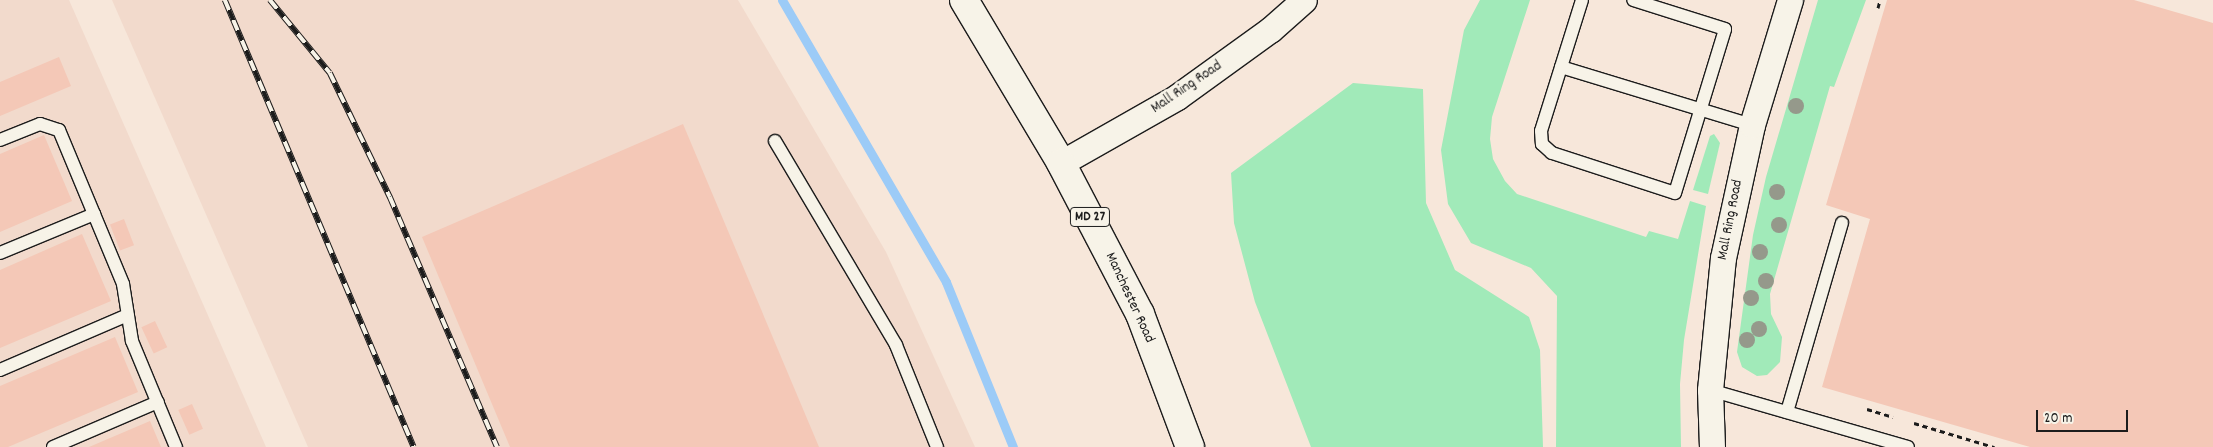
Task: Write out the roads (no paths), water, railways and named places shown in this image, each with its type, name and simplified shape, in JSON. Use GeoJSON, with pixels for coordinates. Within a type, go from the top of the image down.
{"type":"FeatureCollection","features":[{"type":"Feature","properties":{"kind":"main road","name":"Manchester Road"},"geometry":{"type":"LineString","coordinates":[[964,0],[1062,164],[1140,314],[1190,447]]}},
{"type":"Feature","properties":{"kind":"street","name":"Mall Ring Road"},"geometry":{"type":"LineString","coordinates":[[1062,164],[1177,97],[1270,30],[1304,0]]}},
{"type":"Feature","properties":{"kind":"street","name":"Mall Ring Road"},"geometry":{"type":"LineString","coordinates":[[1712,447],[1710,390],[1723,258],[1752,124],[1790,0]]}},
{"type":"Feature","properties":{"kind":"lane"},"geometry":{"type":"LineString","coordinates":[[1582,0],[1541,131],[1546,150],[1674,193],[1725,29],[1633,0]]}},
{"type":"Feature","properties":{"kind":"lane"},"geometry":{"type":"LineString","coordinates":[[1561,68],[1752,124]]}},
{"type":"Feature","properties":{"kind":"lane"},"geometry":{"type":"LineString","coordinates":[[0,140],[40,124],[56,127],[123,284],[132,341],[176,447]]}},
{"type":"Feature","properties":{"kind":"lane"},"geometry":{"type":"LineString","coordinates":[[775,140],[896,346],[937,447]]}},
{"type":"Feature","properties":{"kind":"lane"},"geometry":{"type":"LineString","coordinates":[[0,253],[94,214]]}},
{"type":"Feature","properties":{"kind":"lane"},"geometry":{"type":"LineString","coordinates":[[1787,412],[1842,223]]}},
{"type":"Feature","properties":{"kind":"lane"},"geometry":{"type":"LineString","coordinates":[[0,370],[128,315]]}},
{"type":"Feature","properties":{"kind":"lane"},"geometry":{"type":"LineString","coordinates":[[1710,390],[1908,447]]}},
{"type":"Feature","properties":{"kind":"lane"},"geometry":{"type":"LineString","coordinates":[[53,447],[158,402]]}},
{"type":"Feature","properties":{"kind":"waterway"},"geometry":{"type":"LineString","coordinates":[[782,0],[946,282],[1013,447]]}},
{"type":"Feature","properties":{"kind":"railway"},"geometry":{"type":"LineString","coordinates":[[225,0],[414,447]]}},
{"type":"Feature","properties":{"kind":"railway"},"geometry":{"type":"LineString","coordinates":[[270,0],[330,73],[390,197],[497,447]]}}]}
